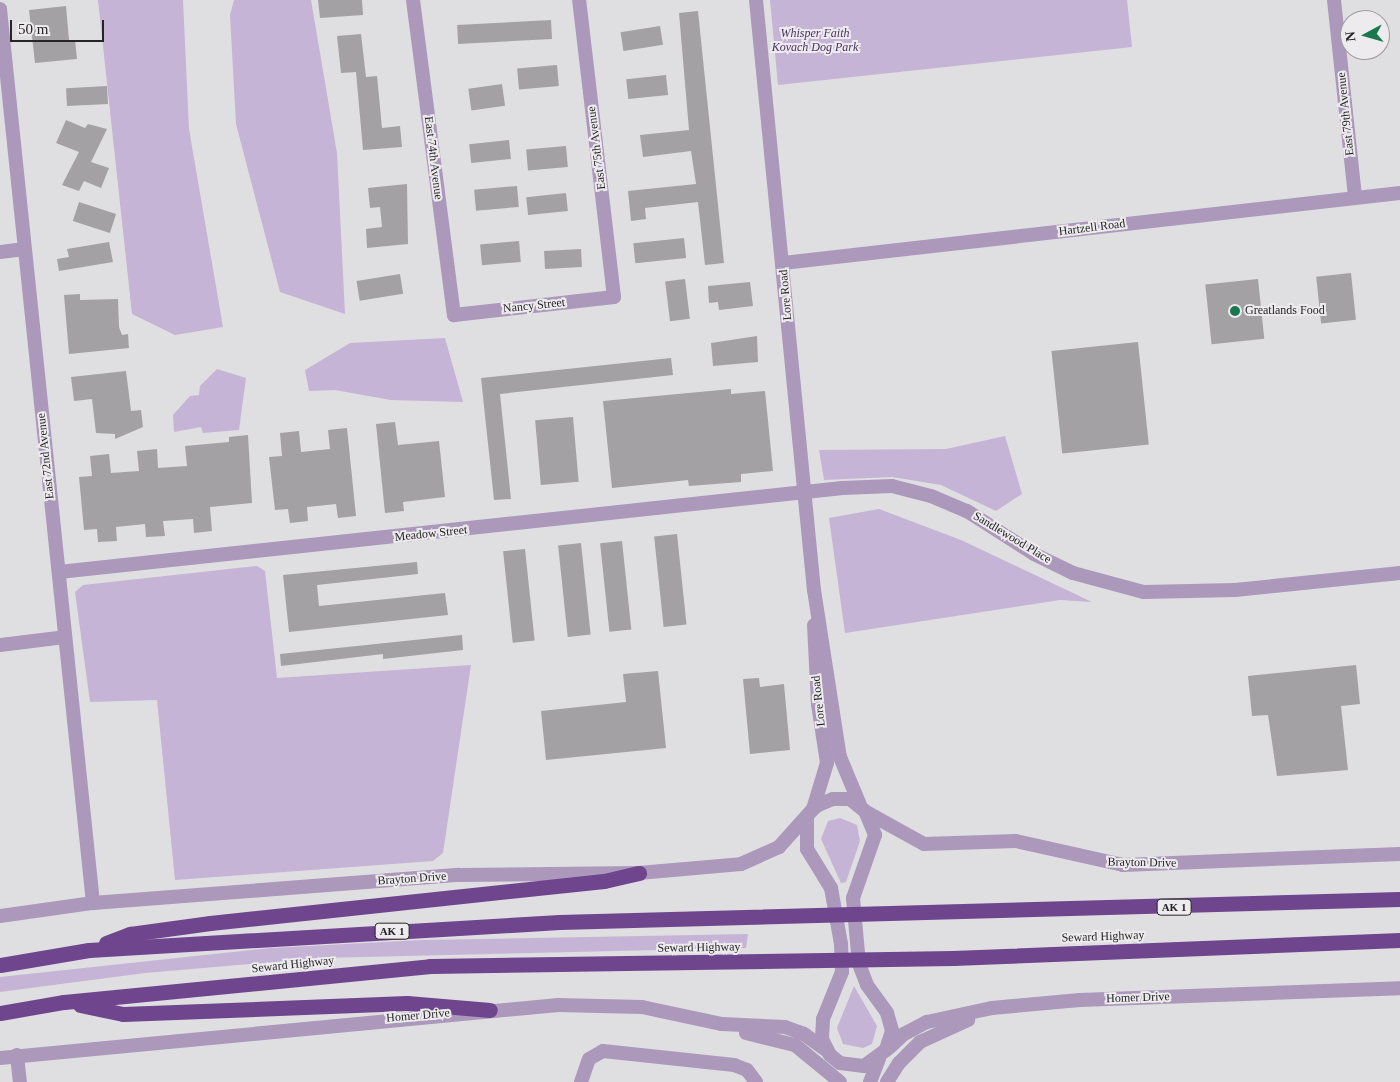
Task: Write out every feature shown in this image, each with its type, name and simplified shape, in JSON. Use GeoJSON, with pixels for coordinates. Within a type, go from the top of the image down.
{"type":"FeatureCollection","features":[{"type":"Feature","properties":{"kind":"highway"},"geometry":{"type":"LineString","coordinates":[[89,950],[130,934],[604,881],[639,873]]}},
{"type":"Feature","properties":{"kind":"highway"},"geometry":{"type":"LineString","coordinates":[[1272,904],[1400,892]]}},
{"type":"Feature","properties":{"kind":"highway","name":"AK 1"},"geometry":{"type":"LineString","coordinates":[[0,965],[89,950],[559,922],[785,914],[1272,904],[1400,899]]}},
{"type":"Feature","properties":{"kind":"highway","name":"Seward Highway"},"geometry":{"type":"LineString","coordinates":[[0,1012],[64,1002],[430,966],[953,958],[1400,940]]}},
{"type":"Feature","properties":{"kind":"highway"},"geometry":{"type":"LineString","coordinates":[[64,1002],[123,1014],[407,1003],[490,1010]]}},
{"type":"Feature","properties":{"kind":"street","name":"East 74th Avenue"},"geometry":{"type":"LineString","coordinates":[[413,0],[454,315]]}},
{"type":"Feature","properties":{"kind":"street","name":"East 75th Avenue"},"geometry":{"type":"LineString","coordinates":[[579,0],[614,297]]}},
{"type":"Feature","properties":{"kind":"street","name":"Lore Road"},"geometry":{"type":"LineString","coordinates":[[756,0],[814,590],[840,757],[862,808],[875,830],[875,843],[856,886],[853,916],[863,976],[892,1025],[883,1054],[870,1082]]}},
{"type":"Feature","properties":{"kind":"street","name":"East 79th Avenue"},"geometry":{"type":"LineString","coordinates":[[1334,0],[1354,197]]}},
{"type":"Feature","properties":{"kind":"street","name":"East 72nd Avenue"},"geometry":{"type":"LineString","coordinates":[[0,9],[23,249],[59,572],[92,903]]}},
{"type":"Feature","properties":{"kind":"street","name":"Hartzell Road"},"geometry":{"type":"LineString","coordinates":[[783,263],[1400,193]]}},
{"type":"Feature","properties":{"kind":"street"},"geometry":{"type":"LineString","coordinates":[[0,252],[23,249]]}},
{"type":"Feature","properties":{"kind":"street","name":"Nancy Street"},"geometry":{"type":"LineString","coordinates":[[454,315],[614,297]]}},
{"type":"Feature","properties":{"kind":"street","name":"Sandlewood Place"},"geometry":{"type":"LineString","coordinates":[[804,492],[892,486],[931,496],[967,511],[1034,554],[1073,573],[1144,592],[1235,590],[1400,573]]}},
{"type":"Feature","properties":{"kind":"street","name":"Meadow Street"},"geometry":{"type":"LineString","coordinates":[[59,572],[804,492]]}},
{"type":"Feature","properties":{"kind":"street","name":"Lore Road"},"geometry":{"type":"LineString","coordinates":[[810,813],[828,763],[817,691],[814,590]]}},
{"type":"Feature","properties":{"kind":"street"},"geometry":{"type":"LineString","coordinates":[[0,645],[65,637]]}},
{"type":"Feature","properties":{"kind":"street","name":"Brayton Drive"},"geometry":{"type":"LineString","coordinates":[[0,916],[92,903],[459,875],[639,873],[752,862],[784,843],[810,813],[838,798],[862,808],[920,844],[1016,841],[1123,865],[1400,854]]}},
{"type":"Feature","properties":{"kind":"street"},"geometry":{"type":"LineString","coordinates":[[810,813],[807,849],[831,888],[841,944],[839,984],[822,1025],[831,1055],[844,1082]]}},
{"type":"Feature","properties":{"kind":"street","name":"Homer Drive"},"geometry":{"type":"LineString","coordinates":[[883,1054],[904,1034],[927,1022],[970,1011],[1080,1000],[1400,988]]}},
{"type":"Feature","properties":{"kind":"street","name":"Homer Drive"},"geometry":{"type":"LineString","coordinates":[[0,1058],[558,1005],[634,1007],[722,1024],[794,1029],[831,1055]]}},
{"type":"Feature","properties":{"kind":"street"},"geometry":{"type":"LineString","coordinates":[[887,1082],[905,1055],[925,1038],[952,1025],[1012,1007]]}},
{"type":"Feature","properties":{"kind":"street"},"geometry":{"type":"LineString","coordinates":[[722,1024],[795,1045],[840,1082]]}},
{"type":"Feature","properties":{"kind":"street"},"geometry":{"type":"LineString","coordinates":[[581,1082],[589,1059],[603,1050],[734,1065],[747,1070],[756,1082]]}},
{"type":"Feature","properties":{"kind":"street"},"geometry":{"type":"LineString","coordinates":[[831,1055],[852,1067],[883,1054]]}},
{"type":"Feature","properties":{"kind":"street"},"geometry":{"type":"LineString","coordinates":[[17,1055],[20,1082]]}},
{"type":"Feature","properties":{"kind":"green space"},"geometry":{"type":"Polygon","coordinates":[[[98,0],[183,0],[189,129],[223,327],[175,335],[132,314],[98,0]]]}},
{"type":"Feature","properties":{"kind":"green space"},"geometry":{"type":"Polygon","coordinates":[[[234,0],[311,0],[337,153],[345,314],[280,292],[236,124],[230,15],[234,0]]]}},
{"type":"Feature","properties":{"kind":"green space","name":"Whisper Faith Kovach Dog Park"},"geometry":{"type":"Polygon","coordinates":[[[770,0],[1127,0],[1132,47],[778,85],[770,0]]]}},
{"type":"Feature","properties":{"kind":"green space"},"geometry":{"type":"Polygon","coordinates":[[[445,338],[463,402],[391,400],[335,390],[309,391],[305,370],[350,343],[445,338]]]}},
{"type":"Feature","properties":{"kind":"green space"},"geometry":{"type":"Polygon","coordinates":[[[217,369],[246,378],[239,430],[203,433],[201,427],[174,432],[173,415],[190,396],[199,395],[200,386],[217,369]]]}},
{"type":"Feature","properties":{"kind":"green space"},"geometry":{"type":"Polygon","coordinates":[[[1005,436],[1022,494],[996,511],[941,485],[892,477],[824,480],[819,450],[946,449],[1005,436]]]}},
{"type":"Feature","properties":{"kind":"green space"},"geometry":{"type":"Polygon","coordinates":[[[879,509],[961,540],[1092,602],[1060,600],[845,633],[829,518],[879,509]]]}},
{"type":"Feature","properties":{"kind":"green space"},"geometry":{"type":"Polygon","coordinates":[[[257,566],[265,571],[277,678],[471,665],[443,853],[433,861],[175,880],[157,700],[90,702],[75,592],[83,585],[257,566]]]}},
{"type":"Feature","properties":{"kind":"green space"},"geometry":{"type":"Polygon","coordinates":[[[840,818],[857,825],[860,841],[846,882],[841,883],[821,839],[828,821],[840,818]]]}},
{"type":"Feature","properties":{"kind":"green space"},"geometry":{"type":"Polygon","coordinates":[[[748,934],[746,948],[321,958],[145,973],[0,992],[0,977],[271,948],[422,940],[748,934]]]}},
{"type":"Feature","properties":{"kind":"green space"},"geometry":{"type":"Polygon","coordinates":[[[854,986],[877,1026],[872,1044],[863,1048],[843,1044],[837,1028],[854,986]]]}},
{"type":"Feature","properties":{"kind":"building"},"geometry":{"type":"Polygon","coordinates":[[[318,0],[362,0],[363,15],[320,18],[318,0]]]}},
{"type":"Feature","properties":{"kind":"building"},"geometry":{"type":"Polygon","coordinates":[[[66,6],[69,40],[75,40],[77,59],[35,63],[29,10],[66,6]]]}},
{"type":"Feature","properties":{"kind":"building"},"geometry":{"type":"Polygon","coordinates":[[[698,11],[724,263],[705,265],[698,202],[645,208],[646,219],[631,221],[628,191],[696,184],[691,151],[643,157],[640,135],[689,130],[679,13],[698,11]]]}},
{"type":"Feature","properties":{"kind":"building"},"geometry":{"type":"Polygon","coordinates":[[[551,20],[552,39],[458,44],[457,25],[551,20]]]}},
{"type":"Feature","properties":{"kind":"building"},"geometry":{"type":"Polygon","coordinates":[[[660,26],[663,45],[623,51],[620,32],[660,26]]]}},
{"type":"Feature","properties":{"kind":"building"},"geometry":{"type":"Polygon","coordinates":[[[361,34],[366,77],[377,76],[382,128],[400,126],[402,147],[363,150],[356,72],[341,73],[337,36],[361,34]]]}},
{"type":"Feature","properties":{"kind":"building"},"geometry":{"type":"Polygon","coordinates":[[[557,65],[559,86],[519,89],[517,68],[557,65]]]}},
{"type":"Feature","properties":{"kind":"building"},"geometry":{"type":"Polygon","coordinates":[[[666,75],[668,95],[628,99],[626,79],[666,75]]]}},
{"type":"Feature","properties":{"kind":"building"},"geometry":{"type":"Polygon","coordinates":[[[502,84],[505,106],[471,111],[468,89],[502,84]]]}},
{"type":"Feature","properties":{"kind":"building"},"geometry":{"type":"Polygon","coordinates":[[[107,86],[108,104],[67,106],[66,88],[107,86]]]}},
{"type":"Feature","properties":{"kind":"building"},"geometry":{"type":"Polygon","coordinates":[[[66,120],[85,128],[88,124],[107,129],[91,162],[109,168],[101,188],[84,181],[79,191],[62,185],[79,152],[56,143],[66,120]]]}},
{"type":"Feature","properties":{"kind":"building"},"geometry":{"type":"Polygon","coordinates":[[[509,140],[511,159],[471,163],[469,144],[509,140]]]}},
{"type":"Feature","properties":{"kind":"building"},"geometry":{"type":"Polygon","coordinates":[[[566,146],[568,167],[528,170],[526,149],[566,146]]]}},
{"type":"Feature","properties":{"kind":"building"},"geometry":{"type":"Polygon","coordinates":[[[407,184],[408,244],[367,248],[366,229],[382,227],[380,207],[370,208],[368,188],[407,184]]]}},
{"type":"Feature","properties":{"kind":"building"},"geometry":{"type":"Polygon","coordinates":[[[517,186],[519,207],[476,211],[474,190],[517,186]]]}},
{"type":"Feature","properties":{"kind":"building"},"geometry":{"type":"Polygon","coordinates":[[[566,193],[568,211],[528,215],[526,197],[566,193]]]}},
{"type":"Feature","properties":{"kind":"building"},"geometry":{"type":"Polygon","coordinates":[[[79,202],[116,214],[110,233],[73,221],[79,202]]]}},
{"type":"Feature","properties":{"kind":"building"},"geometry":{"type":"Polygon","coordinates":[[[684,238],[686,258],[635,263],[633,243],[684,238]]]}},
{"type":"Feature","properties":{"kind":"building"},"geometry":{"type":"Polygon","coordinates":[[[519,241],[521,262],[482,265],[480,244],[519,241]]]}},
{"type":"Feature","properties":{"kind":"building"},"geometry":{"type":"Polygon","coordinates":[[[109,242],[113,262],[59,271],[57,259],[69,257],[67,249],[109,242]]]}},
{"type":"Feature","properties":{"kind":"building"},"geometry":{"type":"Polygon","coordinates":[[[581,249],[582,267],[545,269],[544,251],[581,249]]]}},
{"type":"Feature","properties":{"kind":"building"},"geometry":{"type":"Polygon","coordinates":[[[1351,273],[1356,320],[1321,323],[1316,277],[1351,273]]]}},
{"type":"Feature","properties":{"kind":"building"},"geometry":{"type":"Polygon","coordinates":[[[400,274],[403,294],[360,301],[357,281],[400,274]]]}},
{"type":"Feature","properties":{"kind":"building"},"geometry":{"type":"Polygon","coordinates":[[[685,279],[690,319],[670,321],[665,281],[685,279]]]}},
{"type":"Feature","properties":{"kind":"building","name":"Greatlands Food"},"geometry":{"type":"Polygon","coordinates":[[[1258,279],[1264,339],[1212,344],[1205,285],[1258,279]]]}},
{"type":"Feature","properties":{"kind":"building"},"geometry":{"type":"Polygon","coordinates":[[[750,282],[753,306],[719,310],[718,302],[709,303],[708,286],[750,282]]]}},
{"type":"Feature","properties":{"kind":"building"},"geometry":{"type":"Polygon","coordinates":[[[80,294],[80,300],[118,299],[119,327],[122,335],[128,334],[129,348],[69,354],[64,295],[80,294]]]}},
{"type":"Feature","properties":{"kind":"building"},"geometry":{"type":"Polygon","coordinates":[[[757,336],[758,362],[713,366],[711,343],[757,336]]]}},
{"type":"Feature","properties":{"kind":"building"},"geometry":{"type":"Polygon","coordinates":[[[1138,342],[1149,444],[1062,454],[1051,351],[1138,342]]]}},
{"type":"Feature","properties":{"kind":"building"},"geometry":{"type":"Polygon","coordinates":[[[671,358],[673,375],[500,394],[511,499],[494,500],[481,378],[671,358]]]}},
{"type":"Feature","properties":{"kind":"building"},"geometry":{"type":"Polygon","coordinates":[[[126,371],[131,411],[141,410],[143,427],[115,439],[115,434],[96,433],[92,399],[74,401],[71,377],[126,371]]]}},
{"type":"Feature","properties":{"kind":"building"},"geometry":{"type":"Polygon","coordinates":[[[731,389],[731,394],[765,391],[773,471],[741,474],[741,482],[689,486],[688,480],[612,488],[603,401],[731,389]]]}},
{"type":"Feature","properties":{"kind":"building"},"geometry":{"type":"Polygon","coordinates":[[[573,417],[579,482],[541,485],[535,420],[573,417]]]}},
{"type":"Feature","properties":{"kind":"building"},"geometry":{"type":"Polygon","coordinates":[[[395,422],[398,445],[439,441],[445,497],[403,502],[404,511],[385,513],[376,424],[395,422]]]}},
{"type":"Feature","properties":{"kind":"building"},"geometry":{"type":"Polygon","coordinates":[[[347,428],[356,516],[338,518],[336,504],[307,507],[308,521],[290,523],[288,509],[275,510],[269,457],[282,456],[280,433],[299,431],[301,452],[330,449],[328,430],[347,428]]]}},
{"type":"Feature","properties":{"kind":"building"},"geometry":{"type":"Polygon","coordinates":[[[248,435],[252,503],[210,507],[212,531],[194,533],[193,519],[163,521],[165,536],[146,537],[145,524],[116,527],[117,541],[98,542],[97,529],[84,530],[79,477],[92,476],[90,456],[109,454],[111,473],[139,471],[137,451],[157,449],[158,468],[187,466],[185,446],[229,442],[229,437],[248,435]]]}},
{"type":"Feature","properties":{"kind":"building"},"geometry":{"type":"Polygon","coordinates":[[[677,534],[687,625],[664,627],[654,536],[677,534]]]}},
{"type":"Feature","properties":{"kind":"building"},"geometry":{"type":"Polygon","coordinates":[[[622,541],[631,630],[609,632],[600,543],[622,541]]]}},
{"type":"Feature","properties":{"kind":"building"},"geometry":{"type":"Polygon","coordinates":[[[581,543],[591,634],[568,637],[558,545],[581,543]]]}},
{"type":"Feature","properties":{"kind":"building"},"geometry":{"type":"Polygon","coordinates":[[[525,549],[535,640],[513,643],[503,551],[525,549]]]}},
{"type":"Feature","properties":{"kind":"building"},"geometry":{"type":"Polygon","coordinates":[[[417,562],[418,574],[317,585],[319,606],[445,593],[448,615],[289,632],[283,575],[417,562]]]}},
{"type":"Feature","properties":{"kind":"building"},"geometry":{"type":"Polygon","coordinates":[[[462,635],[463,650],[383,659],[383,654],[281,666],[280,654],[462,635]]]}},
{"type":"Feature","properties":{"kind":"building"},"geometry":{"type":"Polygon","coordinates":[[[1356,665],[1360,704],[1341,706],[1348,770],[1277,776],[1268,715],[1252,716],[1248,676],[1356,665]]]}},
{"type":"Feature","properties":{"kind":"building"},"geometry":{"type":"Polygon","coordinates":[[[658,671],[666,748],[546,760],[541,711],[626,702],[623,674],[658,671]]]}},
{"type":"Feature","properties":{"kind":"building"},"geometry":{"type":"Polygon","coordinates":[[[759,678],[760,687],[784,684],[790,750],[750,754],[743,679],[759,678]]]}},
{"type":"Feature","properties":{"kind":"place","name":"Greatlands Food"},"geometry":{"type":"Point","coordinates":[1235,311]}}]}
